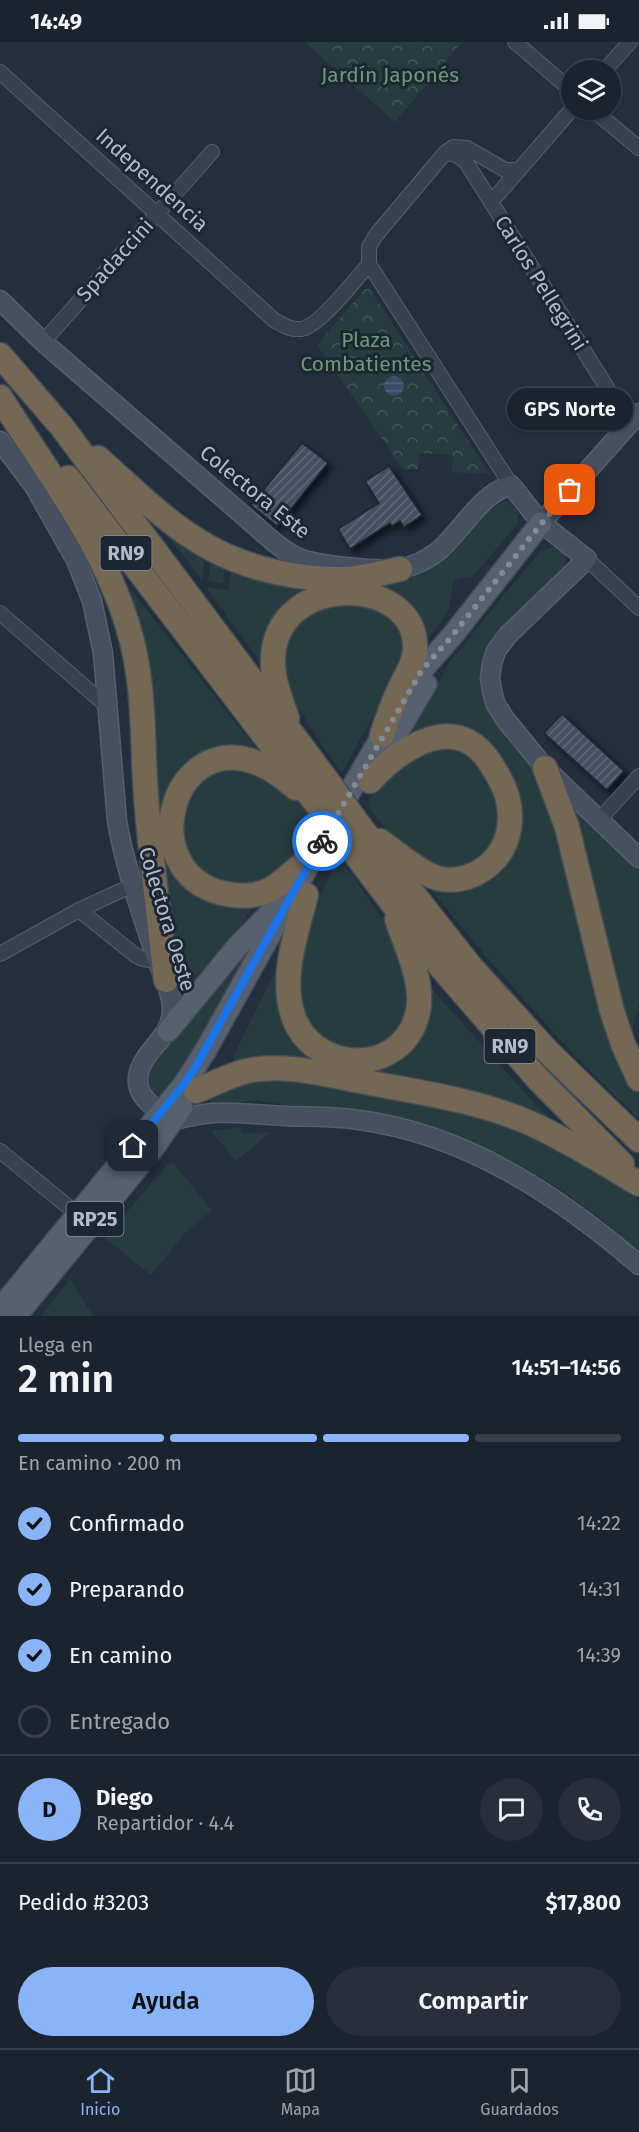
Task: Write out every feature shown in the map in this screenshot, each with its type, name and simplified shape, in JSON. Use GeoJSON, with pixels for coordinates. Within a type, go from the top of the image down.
{"type":"FeatureCollection","features":[{"type":"Feature","properties":{"kind":"highway","name":"RN9"},"geometry":{"type":"LineString","coordinates":[[0,355],[62,428],[292,735],[324,795]]}},
{"type":"Feature","properties":{"kind":"highway"},"geometry":{"type":"LineString","coordinates":[[0,397],[102,561],[128,626],[141,685],[147,806],[162,970]]}},
{"type":"Feature","properties":{"kind":"highway","name":"RN9"},"geometry":{"type":"LineString","coordinates":[[0,397],[324,795],[355,837],[549,1053],[639,1140]]}},
{"type":"Feature","properties":{"kind":"highway"},"geometry":{"type":"LineString","coordinates":[[62,428],[168,519],[223,555],[270,570],[318,578],[347,579],[400,569]]}},
{"type":"Feature","properties":{"kind":"highway"},"geometry":{"type":"LineString","coordinates":[[292,735],[276,679],[273,662],[274,644],[288,616],[301,605],[329,595],[345,593],[361,594],[388,602],[399,610],[411,627],[416,646],[413,660],[382,735]]}},
{"type":"Feature","properties":{"kind":"highway"},"geometry":{"type":"LineString","coordinates":[[355,837],[438,878],[452,880],[470,877],[495,860],[505,847],[510,832],[511,815],[500,779],[483,753],[466,741],[442,737],[425,741],[392,760],[370,781]]}},
{"type":"Feature","properties":{"kind":"highway"},"geometry":{"type":"LineString","coordinates":[[317,850],[272,888],[246,895],[230,895],[213,891],[201,884],[182,865],[172,836],[172,819],[181,787],[196,770],[218,759],[232,758],[263,765],[324,795]]}},
{"type":"Feature","properties":{"kind":"highway"},"geometry":{"type":"LineString","coordinates":[[545,768],[567,827],[612,1011],[623,1044],[639,1079]]}},
{"type":"Feature","properties":{"kind":"highway","name":"RN9"},"geometry":{"type":"LineString","coordinates":[[355,837],[392,902],[440,966],[538,1079],[639,1182]]}},
{"type":"Feature","properties":{"kind":"highway"},"geometry":{"type":"LineString","coordinates":[[303,888],[290,967],[289,991],[292,1014],[308,1041],[335,1058],[349,1061],[368,1060],[396,1049],[407,1038],[418,1015],[419,990],[415,972],[392,902]]}},
{"type":"Feature","properties":{"kind":"highway"},"geometry":{"type":"LineString","coordinates":[[639,1045],[639,1058]]}},
{"type":"Feature","properties":{"kind":"highway"},"geometry":{"type":"LineString","coordinates":[[196,1090],[247,1071],[269,1068],[337,1076],[464,1102],[531,1124],[639,1182]]}},
{"type":"Feature","properties":{"kind":"main road","name":"RP25"},"geometry":{"type":"LineString","coordinates":[[166,1117],[196,1090],[265,972],[303,888],[317,850],[422,670],[541,524]]}},
{"type":"Feature","properties":{"kind":"main road","name":"RP25"},"geometry":{"type":"LineString","coordinates":[[16,1316],[84,1220],[166,1117],[370,781],[452,636]]}},
{"type":"Feature","properties":{"kind":"main road"},"geometry":{"type":"LineString","coordinates":[[168,1031],[237,947],[303,888]]}},
{"type":"Feature","properties":{"kind":"main road","name":"RP25"},"geometry":{"type":"LineString","coordinates":[[0,1309],[84,1220]]}},
{"type":"Feature","properties":{"kind":"street"},"geometry":{"type":"LineString","coordinates":[[515,42],[561,82]]}},
{"type":"Feature","properties":{"kind":"street"},"geometry":{"type":"LineString","coordinates":[[614,60],[630,42]]}},
{"type":"Feature","properties":{"kind":"street","name":"Independencia"},"geometry":{"type":"LineString","coordinates":[[0,72],[274,320],[288,328],[303,329],[316,323],[369,264]]}},
{"type":"Feature","properties":{"kind":"street"},"geometry":{"type":"LineString","coordinates":[[491,202],[562,120]]}},
{"type":"Feature","properties":{"kind":"street"},"geometry":{"type":"LineString","coordinates":[[605,120],[639,148]]}},
{"type":"Feature","properties":{"kind":"street"},"geometry":{"type":"LineString","coordinates":[[519,170],[505,170],[467,148],[453,147],[445,153],[376,235],[369,247],[369,264],[511,485],[541,524],[587,559],[639,608]]}},
{"type":"Feature","properties":{"kind":"street","name":"Spadaccini"},"geometry":{"type":"LineString","coordinates":[[43,342],[212,152]]}},
{"type":"Feature","properties":{"kind":"street","name":"Carlos Pellegrini"},"geometry":{"type":"LineString","coordinates":[[445,153],[456,155],[466,162],[634,418]]}},
{"type":"Feature","properties":{"kind":"street","name":"Colectora Este"},"geometry":{"type":"LineString","coordinates":[[0,300],[43,342],[279,546],[299,558],[316,563],[400,569],[437,552],[494,492],[511,485]]}},
{"type":"Feature","properties":{"kind":"street","name":"RP25"},"geometry":{"type":"LineString","coordinates":[[541,524],[634,418]]}},
{"type":"Feature","properties":{"kind":"street","name":"Colectora Oeste"},"geometry":{"type":"LineString","coordinates":[[0,441],[34,486],[86,582],[92,601],[103,653],[121,848],[162,970],[172,1013],[168,1031]]}},
{"type":"Feature","properties":{"kind":"street"},"geometry":{"type":"LineString","coordinates":[[587,559],[508,635],[496,651],[490,678],[495,703],[505,719],[545,768],[639,858]]}},
{"type":"Feature","properties":{"kind":"street"},"geometry":{"type":"LineString","coordinates":[[0,613],[108,707]]}},
{"type":"Feature","properties":{"kind":"street"},"geometry":{"type":"LineString","coordinates":[[600,819],[639,776]]}},
{"type":"Feature","properties":{"kind":"street"},"geometry":{"type":"LineString","coordinates":[[0,954],[79,910],[133,885]]}},
{"type":"Feature","properties":{"kind":"street"},"geometry":{"type":"LineString","coordinates":[[79,910],[135,955],[162,970]]}},
{"type":"Feature","properties":{"kind":"street"},"geometry":{"type":"LineString","coordinates":[[168,1031],[146,1057],[137,1081],[141,1096],[166,1117],[213,1113],[358,1119],[418,1132],[452,1144],[520,1177],[574,1212],[639,1265]]}},
{"type":"Feature","properties":{"kind":"street"},"geometry":{"type":"LineString","coordinates":[[0,1151],[84,1220]]}},
{"type":"Feature","properties":{"kind":"green space","name":"Jardín Japonés"},"geometry":{"type":"Polygon","coordinates":[[[305,42],[462,42],[395,122],[305,42]]]}},
{"type":"Feature","properties":{"kind":"green space","name":"Plaza Combatientes"},"geometry":{"type":"Polygon","coordinates":[[[365,289],[370,289],[487,470],[486,474],[452,472],[453,455],[420,453],[418,469],[403,469],[317,345],[365,289]]]}},
{"type":"Feature","properties":{"kind":"green space"},"geometry":{"type":"Polygon","coordinates":[[[501,502],[507,502],[516,508],[517,525],[472,577],[460,578],[453,582],[449,610],[422,648],[409,608],[394,593],[372,586],[327,586],[266,670],[207,588],[228,590],[233,563],[372,580],[479,518],[501,502]]]}},
{"type":"Feature","properties":{"kind":"green space"},"geometry":{"type":"Polygon","coordinates":[[[149,512],[205,551],[202,580],[149,512]]]}},
{"type":"Feature","properties":{"kind":"green space"},"geometry":{"type":"Polygon","coordinates":[[[557,547],[565,554],[567,566],[483,665],[539,772],[639,1087],[639,1119],[583,1064],[530,1006],[428,886],[510,846],[492,751],[409,736],[409,732],[450,662],[541,551],[557,547]]]}},
{"type":"Feature","properties":{"kind":"green space"},"geometry":{"type":"Polygon","coordinates":[[[212,555],[226,560],[223,584],[208,581],[212,555]]]}},
{"type":"Feature","properties":{"kind":"green space"},"geometry":{"type":"Polygon","coordinates":[[[115,570],[259,752],[188,766],[174,863],[245,900],[250,910],[239,930],[214,961],[196,975],[177,999],[115,570]]]}},
{"type":"Feature","properties":{"kind":"green space"},"geometry":{"type":"Polygon","coordinates":[[[326,599],[393,611],[408,651],[342,773],[285,686],[283,640],[303,610],[326,599]]]}},
{"type":"Feature","properties":{"kind":"green space"},"geometry":{"type":"Polygon","coordinates":[[[438,742],[482,758],[506,833],[463,872],[429,866],[388,832],[367,805],[386,774],[438,742]]]}},
{"type":"Feature","properties":{"kind":"green space"},"geometry":{"type":"Polygon","coordinates":[[[216,763],[274,779],[300,801],[316,824],[294,856],[267,877],[244,890],[196,874],[175,828],[176,812],[216,763]]]}},
{"type":"Feature","properties":{"kind":"green space"},"geometry":{"type":"Polygon","coordinates":[[[564,796],[639,867],[639,1004],[630,1040],[564,796]]]}},
{"type":"Feature","properties":{"kind":"green space"},"geometry":{"type":"Polygon","coordinates":[[[339,856],[391,931],[415,998],[399,1036],[355,1053],[312,1037],[294,992],[314,910],[339,856]]]}},
{"type":"Feature","properties":{"kind":"green space"},"geometry":{"type":"Polygon","coordinates":[[[255,943],[226,998],[166,1095],[150,1092],[146,1078],[189,1013],[255,943]]]}},
{"type":"Feature","properties":{"kind":"green space"},"geometry":{"type":"Polygon","coordinates":[[[281,959],[302,1039],[376,1062],[429,986],[560,1129],[237,1064],[233,1057],[281,959]]]}},
{"type":"Feature","properties":{"kind":"green space"},"geometry":{"type":"Polygon","coordinates":[[[249,1073],[478,1108],[605,1172],[639,1201],[639,1252],[606,1223],[562,1190],[518,1164],[417,1123],[347,1110],[303,1108],[261,1101],[212,1103],[209,1101],[249,1073]]]}},
{"type":"Feature","properties":{"kind":"green space"},"geometry":{"type":"Polygon","coordinates":[[[241,1127],[242,1134],[271,1132],[236,1161],[211,1131],[241,1127]]]}},
{"type":"Feature","properties":{"kind":"green space"},"geometry":{"type":"Polygon","coordinates":[[[173,1163],[212,1210],[186,1232],[151,1275],[105,1238],[168,1164],[173,1163]]]}},
{"type":"Feature","properties":{"kind":"green space"},"geometry":{"type":"Polygon","coordinates":[[[70,1279],[93,1316],[41,1316],[70,1279]]]}},
{"type":"Feature","properties":{"kind":"water"},"geometry":{"type":"Polygon","coordinates":[[[394,376],[401,379],[404,386],[401,393],[394,396],[387,393],[384,386],[387,379],[394,376]]]}},
{"type":"Feature","properties":{"kind":"building"},"geometry":{"type":"Polygon","coordinates":[[[302,443],[328,463],[277,526],[251,505],[302,443]]]}},
{"type":"Feature","properties":{"kind":"building"},"geometry":{"type":"Polygon","coordinates":[[[389,466],[422,515],[404,527],[400,521],[392,526],[390,523],[350,549],[338,529],[379,503],[365,481],[389,466]]]}},
{"type":"Feature","properties":{"kind":"building"},"geometry":{"type":"Polygon","coordinates":[[[562,714],[624,771],[607,790],[544,733],[562,714]]]}},
{"type":"Feature","properties":{"kind":"way so far"},"geometry":{"type":"LineString","coordinates":[[322,841],[422,670],[570,490]]}},
{"type":"Feature","properties":{"kind":"place","name":"GPS Norte"},"geometry":{"type":"Point","coordinates":[570,490]}},
{"type":"Feature","properties":{"kind":"route"},"geometry":{"type":"LineString","coordinates":[[133,1146],[195,1068],[322,841]]}}]}
